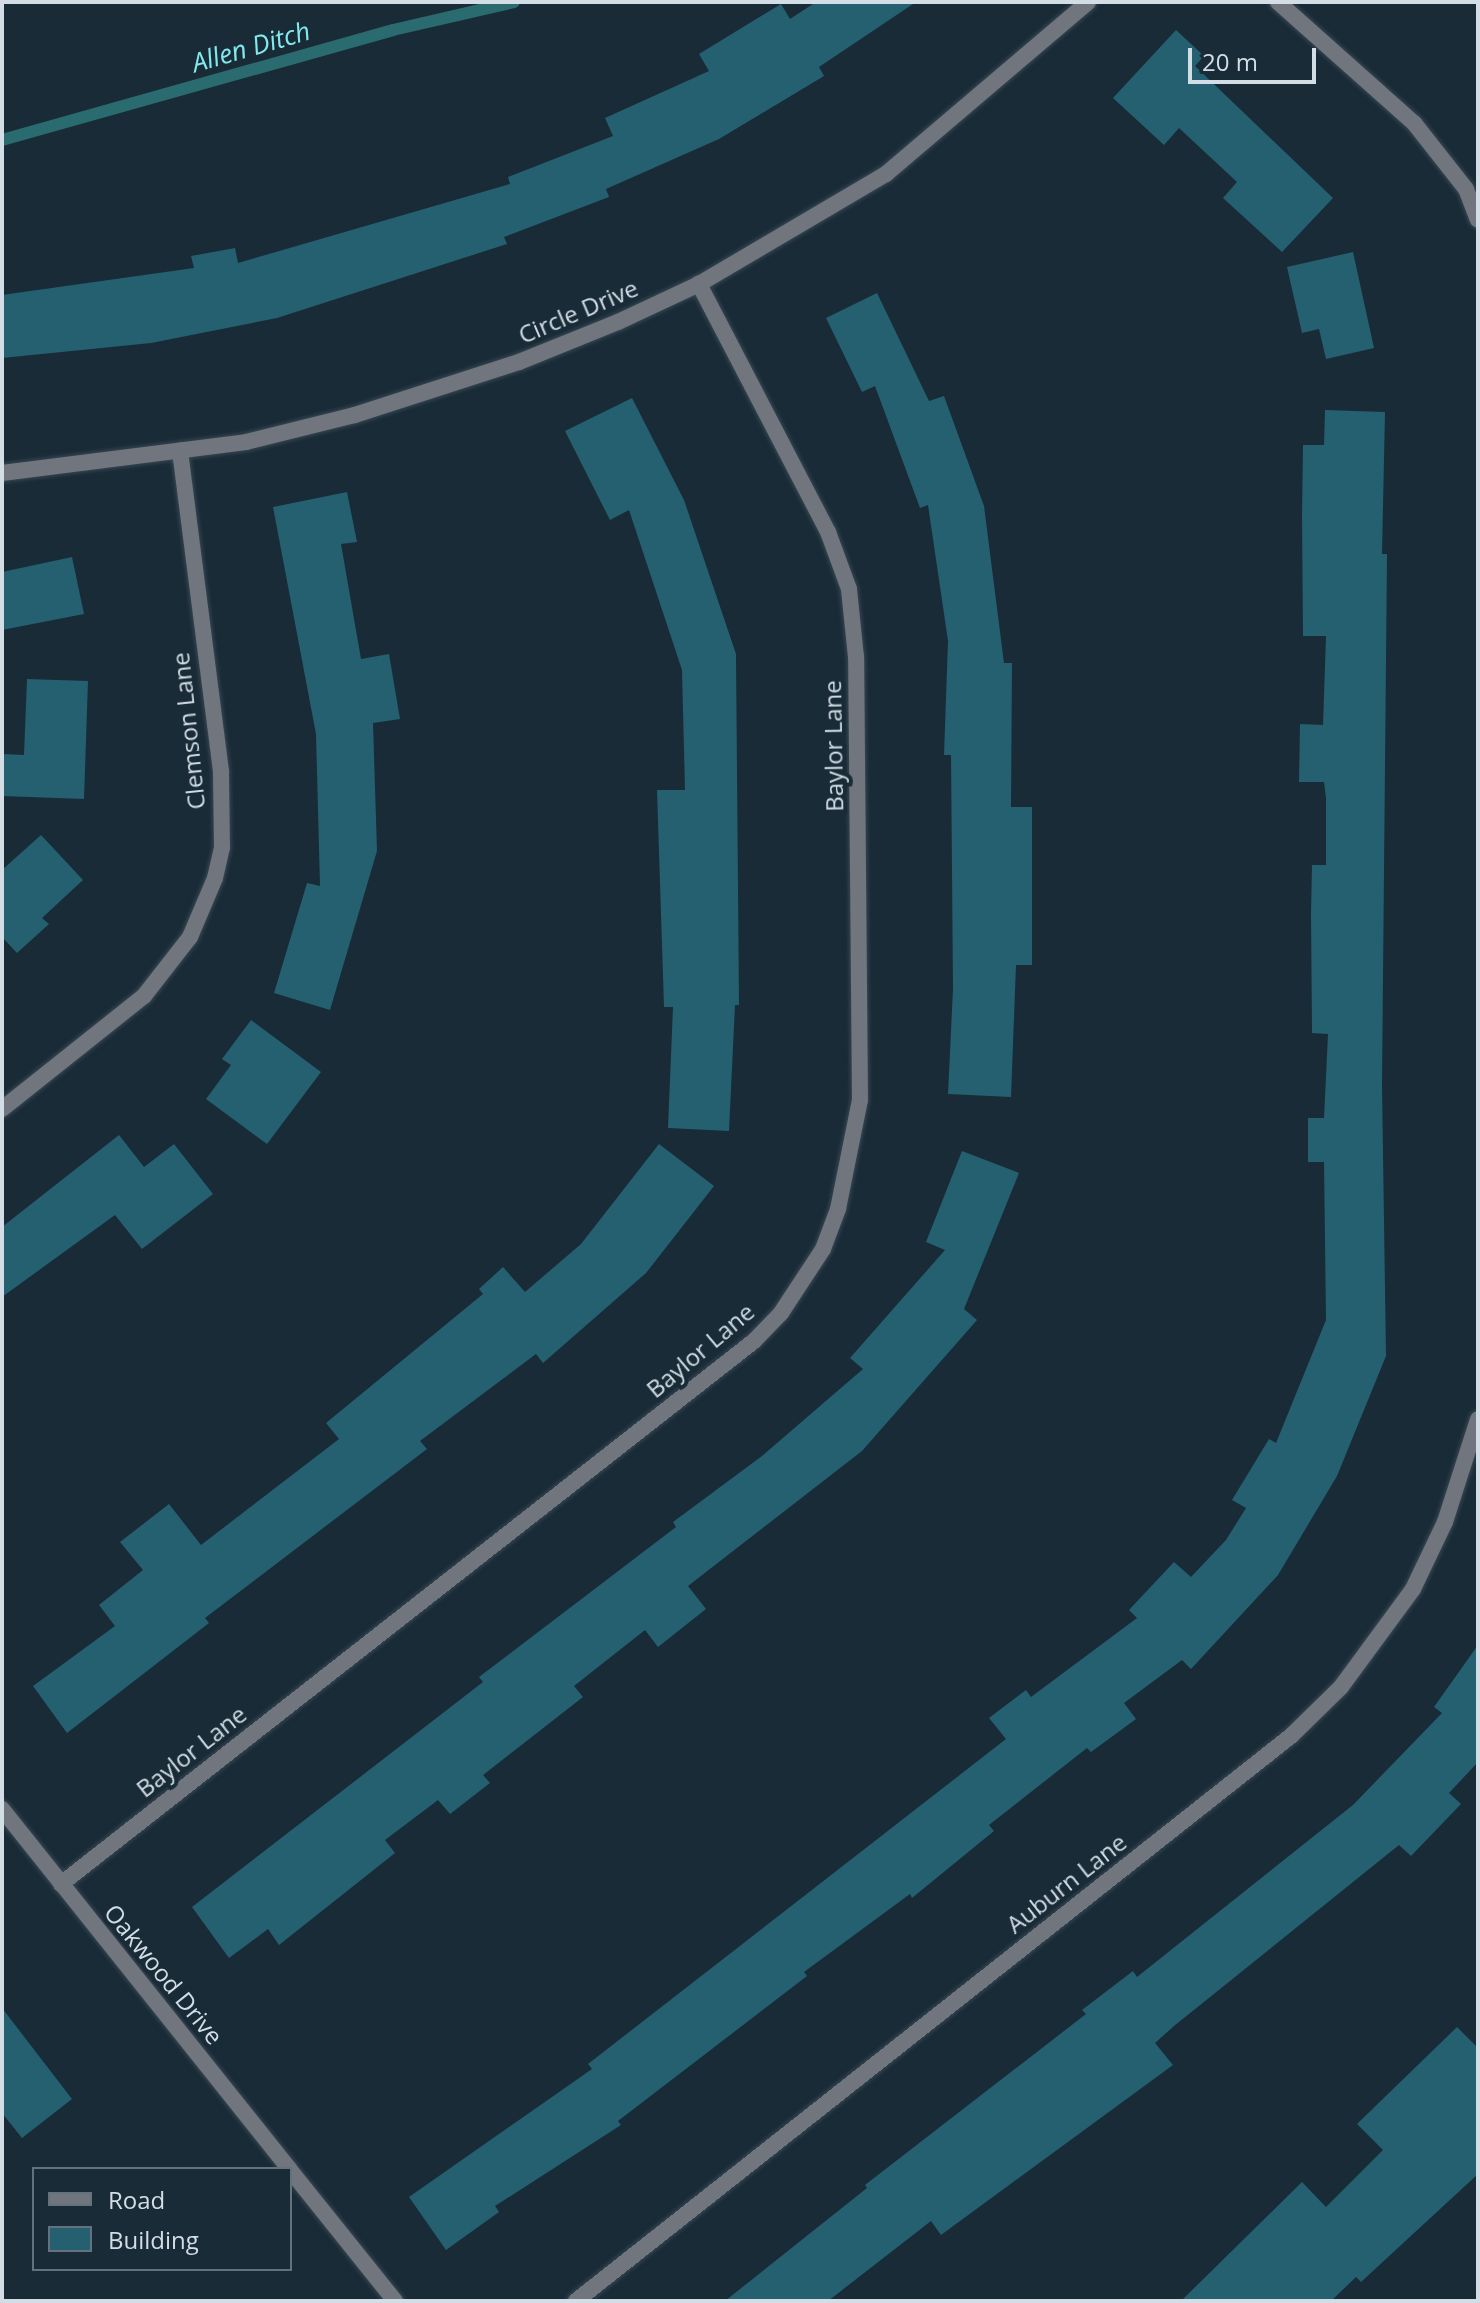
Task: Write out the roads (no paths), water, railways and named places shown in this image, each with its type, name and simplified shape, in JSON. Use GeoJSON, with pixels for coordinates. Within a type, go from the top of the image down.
{"type":"FeatureCollection","features":[{"type":"Feature","properties":{"kind":"street","name":"Circle Drive"},"geometry":{"type":"LineString","coordinates":[[2,473],[246,442],[355,415],[519,362],[699,284],[886,174],[971,107],[1088,2]]}},
{"type":"Feature","properties":{"kind":"street"},"geometry":{"type":"LineString","coordinates":[[1278,2],[1414,123],[1466,189],[1478,220]]}},
{"type":"Feature","properties":{"kind":"street","name":"Baylor Lane"},"geometry":{"type":"LineString","coordinates":[[61,1884],[754,1341],[781,1313],[823,1249],[838,1209],[860,1100],[856,657],[849,589],[828,532],[699,284]]}},
{"type":"Feature","properties":{"kind":"street","name":"Clemson Lane"},"geometry":{"type":"LineString","coordinates":[[2,1109],[144,996],[190,937],[215,878],[222,847],[221,771],[180,451]]}},
{"type":"Feature","properties":{"kind":"street","name":"Auburn Lane"},"geometry":{"type":"LineString","coordinates":[[576,2301],[1291,1736],[1341,1687],[1413,1589],[1445,1522],[1478,1419]]}},
{"type":"Feature","properties":{"kind":"street","name":"Oakwood Drive"},"geometry":{"type":"LineString","coordinates":[[2,1809],[288,2167]]}},
{"type":"Feature","properties":{"kind":"street","name":"Oakwood Drive"},"geometry":{"type":"LineString","coordinates":[[292,2172],[395,2301]]}},
{"type":"Feature","properties":{"kind":"waterway","name":"Allen Ditch"},"geometry":{"type":"LineString","coordinates":[[2,140],[393,30],[514,2]]}}]}
